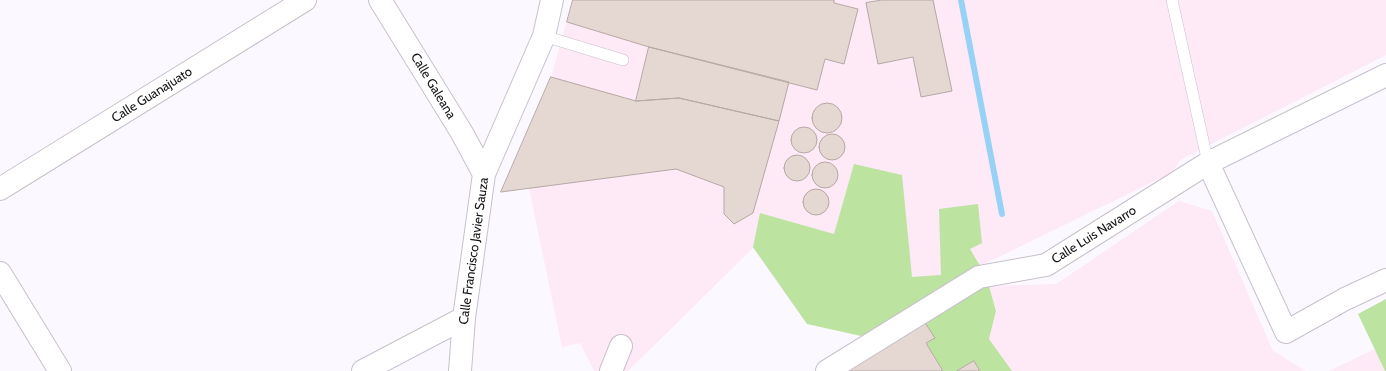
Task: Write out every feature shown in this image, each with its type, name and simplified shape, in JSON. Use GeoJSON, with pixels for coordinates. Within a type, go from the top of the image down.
{"type":"FeatureCollection","features":[{"type":"Feature","properties":{"kind":"street","name":"Calle Guanajuato"},"geometry":{"type":"LineString","coordinates":[[0,189],[305,0]]}},
{"type":"Feature","properties":{"kind":"street","name":"Calle Galeana"},"geometry":{"type":"LineString","coordinates":[[380,0],[462,133],[484,174]]}},
{"type":"Feature","properties":{"kind":"street","name":"Calle Francisco Javier Sauza"},"geometry":{"type":"LineString","coordinates":[[460,371],[464,318],[484,174],[544,36],[552,0]]}},
{"type":"Feature","properties":{"kind":"street","name":"Calle Luis Navarro"},"geometry":{"type":"LineString","coordinates":[[827,371],[979,277],[1046,265],[1208,163],[1386,75]]}},
{"type":"Feature","properties":{"kind":"street"},"geometry":{"type":"LineString","coordinates":[[1208,163],[1286,332],[1345,299],[1386,280]]}},
{"type":"Feature","properties":{"kind":"street"},"geometry":{"type":"LineString","coordinates":[[0,272],[60,371]]}},
{"type":"Feature","properties":{"kind":"street"},"geometry":{"type":"LineString","coordinates":[[363,371],[464,318]]}},
{"type":"Feature","properties":{"kind":"street"},"geometry":{"type":"LineString","coordinates":[[611,371],[620,346]]}},
{"type":"Feature","properties":{"kind":"lane"},"geometry":{"type":"LineString","coordinates":[[1172,0],[1208,163]]}},
{"type":"Feature","properties":{"kind":"lane"},"geometry":{"type":"LineString","coordinates":[[544,36],[623,60]]}},
{"type":"Feature","properties":{"kind":"shaded area"},"geometry":{"type":"Polygon","coordinates":[[[573,0],[1386,0],[1386,55],[1180,160],[1173,172],[980,266],[807,324],[753,248],[628,371],[594,371],[580,343],[562,347],[529,188],[501,192],[551,77],[573,0]]]}},
{"type":"Feature","properties":{"kind":"shaded area"},"geometry":{"type":"Polygon","coordinates":[[[1179,201],[1212,211],[1273,351],[1306,371],[1012,371],[989,339],[996,311],[989,286],[1056,284],[1179,201]]]}},
{"type":"Feature","properties":{"kind":"shaded area"},"geometry":{"type":"Polygon","coordinates":[[[1375,349],[1385,371],[1329,371],[1375,349]]]}},
{"type":"Feature","properties":{"kind":"green space"},"geometry":{"type":"Polygon","coordinates":[[[854,164],[902,175],[912,277],[941,275],[939,209],[978,204],[982,243],[970,249],[980,266],[870,338],[807,324],[753,247],[760,213],[834,234],[854,164]]]}},
{"type":"Feature","properties":{"kind":"green space"},"geometry":{"type":"Polygon","coordinates":[[[978,285],[989,286],[996,311],[989,339],[1012,371],[980,371],[974,361],[957,371],[943,371],[926,343],[934,338],[924,321],[978,285]]]}},
{"type":"Feature","properties":{"kind":"green space"},"geometry":{"type":"Polygon","coordinates":[[[1386,299],[1386,371],[1385,371],[1358,314],[1386,299]]]}},
{"type":"Feature","properties":{"kind":"building"},"geometry":{"type":"Polygon","coordinates":[[[573,0],[834,0],[834,3],[858,9],[844,64],[825,59],[817,90],[649,47],[567,22],[573,0]]]}},
{"type":"Feature","properties":{"kind":"building"},"geometry":{"type":"Polygon","coordinates":[[[882,0],[933,0],[952,91],[921,97],[913,57],[878,64],[866,3],[882,0]]]}},
{"type":"Feature","properties":{"kind":"building"},"geometry":{"type":"Polygon","coordinates":[[[649,47],[789,82],[779,121],[679,98],[636,101],[649,47]]]}},
{"type":"Feature","properties":{"kind":"building"},"geometry":{"type":"Polygon","coordinates":[[[551,77],[636,101],[679,98],[779,121],[753,213],[734,224],[724,214],[724,187],[676,169],[501,192],[551,77]]]}},
{"type":"Feature","properties":{"kind":"building"},"geometry":{"type":"Polygon","coordinates":[[[827,103],[838,107],[842,118],[838,129],[827,133],[816,129],[812,118],[816,107],[827,103]]]}},
{"type":"Feature","properties":{"kind":"building"},"geometry":{"type":"Polygon","coordinates":[[[804,127],[813,131],[817,140],[813,149],[804,153],[795,149],[791,140],[795,131],[804,127]]]}},
{"type":"Feature","properties":{"kind":"building"},"geometry":{"type":"Polygon","coordinates":[[[832,134],[841,138],[845,147],[841,156],[832,160],[823,156],[819,147],[823,138],[832,134]]]}},
{"type":"Feature","properties":{"kind":"building"},"geometry":{"type":"Polygon","coordinates":[[[797,155],[806,159],[810,168],[806,177],[797,181],[788,177],[784,168],[788,159],[797,155]]]}},
{"type":"Feature","properties":{"kind":"building"},"geometry":{"type":"Polygon","coordinates":[[[825,162],[834,166],[838,175],[834,184],[825,188],[816,184],[812,175],[816,166],[825,162]]]}},
{"type":"Feature","properties":{"kind":"building"},"geometry":{"type":"Polygon","coordinates":[[[816,189],[825,193],[829,202],[825,211],[816,215],[807,211],[803,202],[807,193],[816,189]]]}},
{"type":"Feature","properties":{"kind":"building"},"geometry":{"type":"Polygon","coordinates":[[[924,321],[935,338],[926,343],[943,371],[844,371],[924,321]]]}},
{"type":"Feature","properties":{"kind":"building"},"geometry":{"type":"Polygon","coordinates":[[[974,361],[980,371],[957,371],[974,361]]]}},
{"type":"Feature","properties":{"kind":"waterway"},"geometry":{"type":"LineString","coordinates":[[961,0],[1002,214]]}}]}
